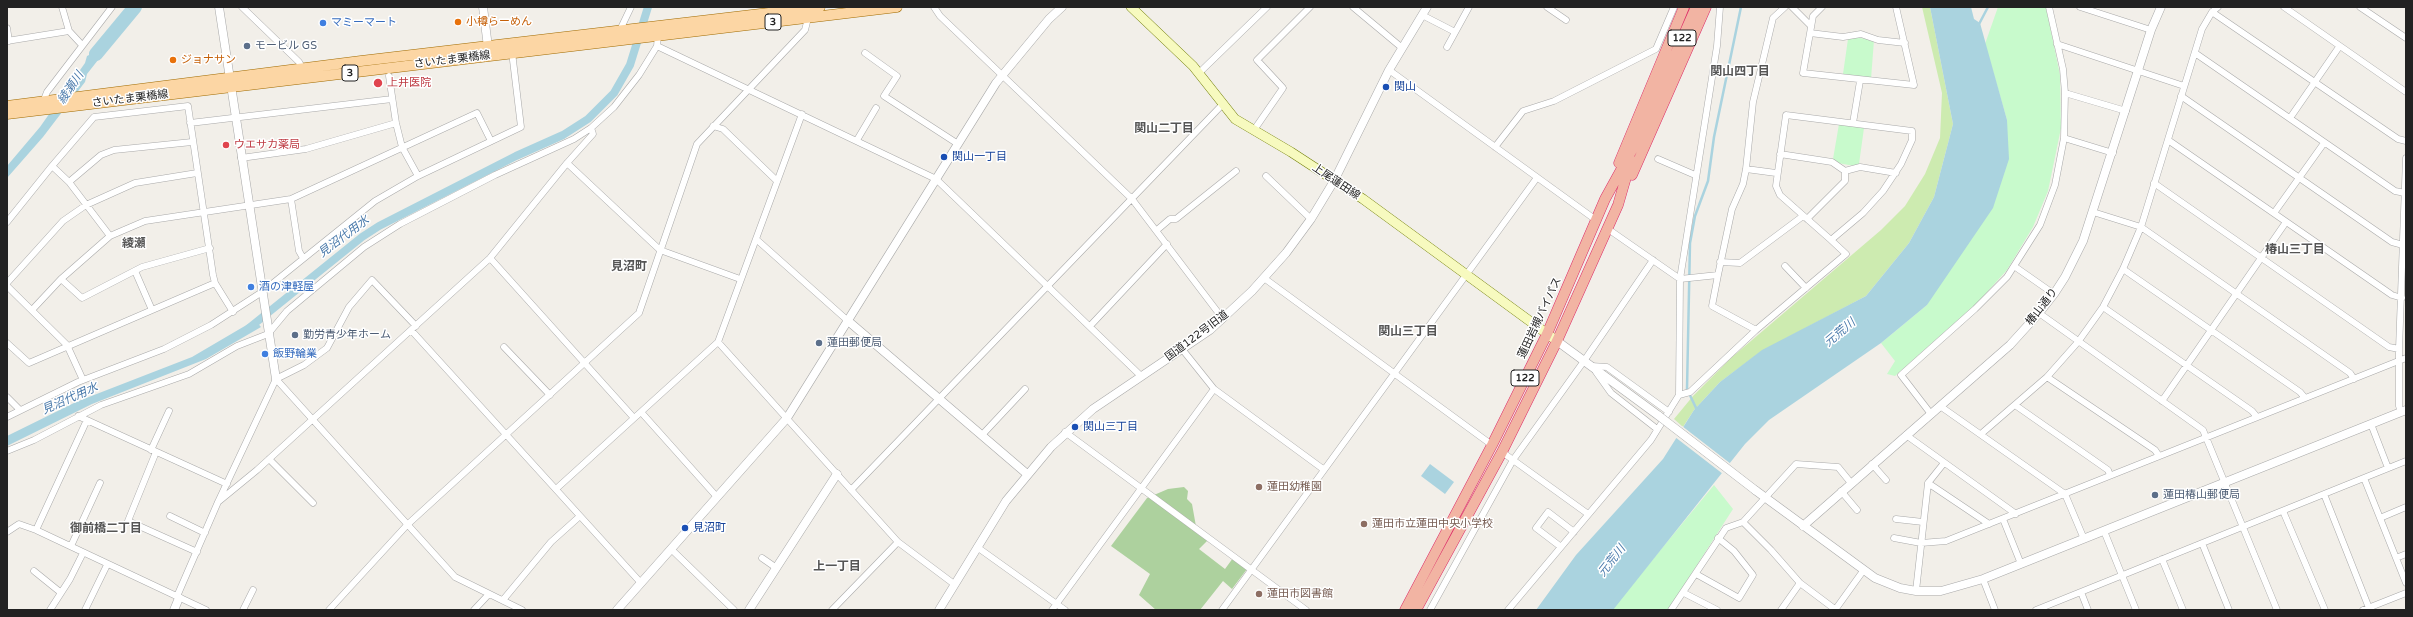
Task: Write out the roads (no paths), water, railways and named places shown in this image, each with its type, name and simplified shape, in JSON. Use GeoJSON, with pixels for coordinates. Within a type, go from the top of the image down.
{"type":"FeatureCollection","features":[{"type":"Feature","properties":{"kind":"highway","name":"122"},"geometry":{"type":"LineString","coordinates":[[1605,199],[1684,7]]}},
{"type":"Feature","properties":{"kind":"highway","name":"蓮田岩槻バイパス"},"geometry":{"type":"LineString","coordinates":[[1405,610],[1492,445],[1547,334],[1605,199],[1637,141],[1696,7]]}},
{"type":"Feature","properties":{"kind":"highway","name":"122"},"geometry":{"type":"LineString","coordinates":[[1618,205],[1656,125],[1706,7]]}},
{"type":"Feature","properties":{"kind":"highway","name":"蓮田岩槻バイパス"},"geometry":{"type":"LineString","coordinates":[[1416,610],[1502,452],[1557,341],[1618,205],[1637,141]]}},
{"type":"Feature","properties":{"kind":"main road","name":"さいたま栗橋線"},"geometry":{"type":"LineString","coordinates":[[653,32],[820,7]]}},
{"type":"Feature","properties":{"kind":"main road","name":"さいたま栗橋線"},"geometry":{"type":"LineString","coordinates":[[7,106],[45,104],[74,106],[230,83],[303,69],[488,47],[625,33],[653,32],[808,18],[831,11],[897,7]]}},
{"type":"Feature","properties":{"kind":"main road","name":"上尾蓮田線"},"geometry":{"type":"LineString","coordinates":[[1131,7],[1199,73],[1222,105],[1235,119],[1363,200],[1557,341]]}},
{"type":"Feature","properties":{"kind":"main road","name":"さいたま栗橋線"},"geometry":{"type":"LineString","coordinates":[[7,114],[82,96],[230,83],[512,52],[625,33]]}},
{"type":"Feature","properties":{"kind":"street"},"geometry":{"type":"LineString","coordinates":[[62,7],[69,31],[82,45]]}},
{"type":"Feature","properties":{"kind":"street"},"geometry":{"type":"LineString","coordinates":[[45,104],[47,92],[112,7]]}},
{"type":"Feature","properties":{"kind":"street"},"geometry":{"type":"LineString","coordinates":[[219,7],[266,324],[276,379],[455,577],[522,610]]}},
{"type":"Feature","properties":{"kind":"street"},"geometry":{"type":"LineString","coordinates":[[482,7],[488,47]]}},
{"type":"Feature","properties":{"kind":"street"},"geometry":{"type":"LineString","coordinates":[[625,33],[631,7]]}},
{"type":"Feature","properties":{"kind":"street"},"geometry":{"type":"LineString","coordinates":[[934,7],[940,16],[1132,199],[1223,319]]}},
{"type":"Feature","properties":{"kind":"street"},"geometry":{"type":"LineString","coordinates":[[617,610],[787,418],[1002,74],[1049,19],[1062,7]]}},
{"type":"Feature","properties":{"kind":"street"},"geometry":{"type":"LineString","coordinates":[[1199,73],[1267,7]]}},
{"type":"Feature","properties":{"kind":"street"},"geometry":{"type":"LineString","coordinates":[[1254,130],[1283,88],[1257,60],[1310,7]]}},
{"type":"Feature","properties":{"kind":"street"},"geometry":{"type":"LineString","coordinates":[[1353,7],[1401,48]]}},
{"type":"Feature","properties":{"kind":"street","name":"国道122号旧道"},"geometry":{"type":"LineString","coordinates":[[939,610],[1006,501],[1027,474],[1065,432],[1093,409],[1182,349],[1223,319],[1264,278],[1311,219],[1334,181],[1389,70],[1422,14],[1428,7]]}},
{"type":"Feature","properties":{"kind":"street"},"geometry":{"type":"LineString","coordinates":[[1447,47],[1469,7]]}},
{"type":"Feature","properties":{"kind":"street"},"geometry":{"type":"LineString","coordinates":[[1548,7],[1566,20]]}},
{"type":"Feature","properties":{"kind":"street"},"geometry":{"type":"LineString","coordinates":[[1495,147],[1522,111],[1554,100],[1656,48],[1674,7]]}},
{"type":"Feature","properties":{"kind":"street"},"geometry":{"type":"LineString","coordinates":[[1508,610],[1651,440],[1678,395],[1680,279],[1695,175],[1717,46],[1720,7]]}},
{"type":"Feature","properties":{"kind":"street"},"geometry":{"type":"LineString","coordinates":[[1756,330],[1712,306],[1732,208],[1743,184],[1753,102],[1773,18],[1785,7]]}},
{"type":"Feature","properties":{"kind":"street"},"geometry":{"type":"LineString","coordinates":[[1792,7],[1811,30],[1843,37],[1861,34],[1878,40],[1905,43]]}},
{"type":"Feature","properties":{"kind":"street"},"geometry":{"type":"LineString","coordinates":[[1822,7],[1813,16],[1803,73],[1860,81],[1914,86],[1896,7]]}},
{"type":"Feature","properties":{"kind":"street"},"geometry":{"type":"LineString","coordinates":[[1931,414],[1901,375],[1975,309],[2007,277],[2040,225],[2055,185],[2064,138],[2065,93],[2049,7]]}},
{"type":"Feature","properties":{"kind":"street"},"geometry":{"type":"LineString","coordinates":[[2080,7],[2151,30]]}},
{"type":"Feature","properties":{"kind":"street","name":"椿山通り"},"geometry":{"type":"LineString","coordinates":[[1803,526],[1872,464],[2010,345],[2040,313],[2054,294],[2074,259],[2093,212],[2151,30],[2161,7]]}},
{"type":"Feature","properties":{"kind":"street"},"geometry":{"type":"LineString","coordinates":[[1981,434],[2047,377],[2078,342],[2103,307],[2123,269],[2141,227],[2202,29],[2212,12],[2218,7]]}},
{"type":"Feature","properties":{"kind":"street"},"geometry":{"type":"LineString","coordinates":[[2284,7],[2339,47],[2406,92]]}},
{"type":"Feature","properties":{"kind":"street"},"geometry":{"type":"LineString","coordinates":[[2360,7],[2406,38]]}},
{"type":"Feature","properties":{"kind":"street"},"geometry":{"type":"LineString","coordinates":[[244,8],[299,62],[303,69]]}},
{"type":"Feature","properties":{"kind":"street"},"geometry":{"type":"LineString","coordinates":[[2212,12],[2398,139],[2406,141]]}},
{"type":"Feature","properties":{"kind":"street"},"geometry":{"type":"LineString","coordinates":[[1422,14],[1454,32]]}},
{"type":"Feature","properties":{"kind":"street"},"geometry":{"type":"LineString","coordinates":[[329,610],[407,525],[639,313],[697,144],[805,30],[808,18]]}},
{"type":"Feature","properties":{"kind":"street"},"geometry":{"type":"LineString","coordinates":[[7,28],[8,41],[69,31]]}},
{"type":"Feature","properties":{"kind":"street"},"geometry":{"type":"LineString","coordinates":[[653,32],[657,46],[857,140],[936,179],[1141,376]]}},
{"type":"Feature","properties":{"kind":"street"},"geometry":{"type":"LineString","coordinates":[[2057,44],[2184,86]]}},
{"type":"Feature","properties":{"kind":"street"},"geometry":{"type":"LineString","coordinates":[[7,451],[101,404],[188,374],[237,346],[268,334],[286,311],[364,247],[406,221],[494,175],[574,139],[591,128],[614,107],[635,80],[657,46]]}},
{"type":"Feature","properties":{"kind":"street"},"geometry":{"type":"LineString","coordinates":[[2290,118],[2339,47]]}},
{"type":"Feature","properties":{"kind":"street"},"geometry":{"type":"LineString","coordinates":[[7,418],[20,410],[83,380],[164,349],[233,312],[262,292],[375,201],[418,176],[521,127],[512,52]]}},
{"type":"Feature","properties":{"kind":"street"},"geometry":{"type":"LineString","coordinates":[[865,53],[897,76],[884,96],[958,144]]}},
{"type":"Feature","properties":{"kind":"street"},"geometry":{"type":"LineString","coordinates":[[2195,53],[2324,143],[2396,191],[2405,193]]}},
{"type":"Feature","properties":{"kind":"street"},"geometry":{"type":"LineString","coordinates":[[1389,70],[1495,147],[1536,179],[1596,220]]}},
{"type":"Feature","properties":{"kind":"street"},"geometry":{"type":"LineString","coordinates":[[389,76],[396,123],[402,147],[418,176]]}},
{"type":"Feature","properties":{"kind":"street"},"geometry":{"type":"LineString","coordinates":[[1853,123],[1860,81]]}},
{"type":"Feature","properties":{"kind":"street"},"geometry":{"type":"LineString","coordinates":[[2065,93],[2126,111]]}},
{"type":"Feature","properties":{"kind":"street"},"geometry":{"type":"LineString","coordinates":[[2181,96],[2392,242],[2403,245]]}},
{"type":"Feature","properties":{"kind":"street"},"geometry":{"type":"LineString","coordinates":[[190,123],[392,99]]}},
{"type":"Feature","properties":{"kind":"street"},"geometry":{"type":"LineString","coordinates":[[851,490],[1222,105]]}},
{"type":"Feature","properties":{"kind":"street"},"geometry":{"type":"LineString","coordinates":[[7,222],[94,117],[188,106],[192,142],[215,283],[233,312]]}},
{"type":"Feature","properties":{"kind":"street"},"geometry":{"type":"LineString","coordinates":[[857,140],[876,108]]}},
{"type":"Feature","properties":{"kind":"street"},"geometry":{"type":"LineString","coordinates":[[32,310],[61,279],[110,236],[145,221],[204,210],[291,199],[477,113],[491,141]]}},
{"type":"Feature","properties":{"kind":"street"},"geometry":{"type":"LineString","coordinates":[[556,489],[718,342],[802,114]]}},
{"type":"Feature","properties":{"kind":"street"},"geometry":{"type":"LineString","coordinates":[[1678,395],[1690,392],[1756,330],[1846,254],[1780,195],[1776,186],[1776,173],[1786,116],[1912,131],[1912,140],[1896,173],[1883,191],[1863,213],[1831,240]]}},
{"type":"Feature","properties":{"kind":"street"},"geometry":{"type":"LineString","coordinates":[[241,158],[306,149],[396,123]]}},
{"type":"Feature","properties":{"kind":"street"},"geometry":{"type":"LineString","coordinates":[[713,126],[723,129],[777,181]]}},
{"type":"Feature","properties":{"kind":"street"},"geometry":{"type":"LineString","coordinates":[[218,502],[269,459],[490,258],[567,163],[593,134],[591,128]]}},
{"type":"Feature","properties":{"kind":"street"},"geometry":{"type":"LineString","coordinates":[[2064,138],[2113,153]]}},
{"type":"Feature","properties":{"kind":"street"},"geometry":{"type":"LineString","coordinates":[[2168,140],[2392,295],[2402,298]]}},
{"type":"Feature","properties":{"kind":"street"},"geometry":{"type":"LineString","coordinates":[[69,182],[101,155],[114,150],[192,142]]}},
{"type":"Feature","properties":{"kind":"street"},"geometry":{"type":"LineString","coordinates":[[2274,213],[2324,143]]}},
{"type":"Feature","properties":{"kind":"street"},"geometry":{"type":"LineString","coordinates":[[1780,154],[1832,162],[1845,172]]}},
{"type":"Feature","properties":{"kind":"street"},"geometry":{"type":"LineString","coordinates":[[1557,341],[1659,416],[1863,571],[1887,584],[1916,591],[1948,590],[1983,579],[2404,411],[2399,406],[2399,349],[2405,223],[2406,158]]}},
{"type":"Feature","properties":{"kind":"street"},"geometry":{"type":"LineString","coordinates":[[1658,159],[1695,175]]}},
{"type":"Feature","properties":{"kind":"street"},"geometry":{"type":"LineString","coordinates":[[567,163],[660,250],[740,280]]}},
{"type":"Feature","properties":{"kind":"street"},"geometry":{"type":"LineString","coordinates":[[52,166],[69,182],[110,236]]}},
{"type":"Feature","properties":{"kind":"street"},"geometry":{"type":"LineString","coordinates":[[1845,172],[1860,167],[1896,173]]}},
{"type":"Feature","properties":{"kind":"street"},"geometry":{"type":"LineString","coordinates":[[1746,169],[1776,173]]}},
{"type":"Feature","properties":{"kind":"street"},"geometry":{"type":"LineString","coordinates":[[1157,230],[1170,219],[1176,219],[1236,171]]}},
{"type":"Feature","properties":{"kind":"street"},"geometry":{"type":"LineString","coordinates":[[1720,262],[1740,263],[1805,218],[1845,181],[1845,172]]}},
{"type":"Feature","properties":{"kind":"street"},"geometry":{"type":"LineString","coordinates":[[83,380],[68,345],[7,284],[63,220],[86,205],[135,183],[198,173]]}},
{"type":"Feature","properties":{"kind":"street"},"geometry":{"type":"LineString","coordinates":[[1266,176],[1311,219]]}},
{"type":"Feature","properties":{"kind":"street"},"geometry":{"type":"LineString","coordinates":[[1222,610],[1323,468],[1396,373],[1536,179]]}},
{"type":"Feature","properties":{"kind":"street"},"geometry":{"type":"LineString","coordinates":[[2154,183],[2389,346],[2399,349]]}},
{"type":"Feature","properties":{"kind":"street"},"geometry":{"type":"LineString","coordinates":[[291,199],[299,251],[303,258]]}},
{"type":"Feature","properties":{"kind":"street"},"geometry":{"type":"LineString","coordinates":[[2093,212],[2141,227],[2350,373],[2354,379]]}},
{"type":"Feature","properties":{"kind":"street"},"geometry":{"type":"LineString","coordinates":[[2162,401],[2286,222]]}},
{"type":"Feature","properties":{"kind":"street"},"geometry":{"type":"LineString","coordinates":[[1608,229],[1680,279],[1718,275]]}},
{"type":"Feature","properties":{"kind":"street"},"geometry":{"type":"LineString","coordinates":[[756,239],[847,320],[1027,474]]}},
{"type":"Feature","properties":{"kind":"street"},"geometry":{"type":"LineString","coordinates":[[1090,326],[1167,244]]}},
{"type":"Feature","properties":{"kind":"street"},"geometry":{"type":"LineString","coordinates":[[61,279],[82,298],[135,271],[210,248]]}},
{"type":"Feature","properties":{"kind":"street"},"geometry":{"type":"LineString","coordinates":[[490,258],[634,418]]}},
{"type":"Feature","properties":{"kind":"street"},"geometry":{"type":"LineString","coordinates":[[1430,610],[1512,460],[1588,364],[1653,260]]}},
{"type":"Feature","properties":{"kind":"street"},"geometry":{"type":"LineString","coordinates":[[1785,266],[1806,288]]}},
{"type":"Feature","properties":{"kind":"street"},"geometry":{"type":"LineString","coordinates":[[2014,266],[2054,294]]}},
{"type":"Feature","properties":{"kind":"street"},"geometry":{"type":"LineString","coordinates":[[2123,269],[2300,392],[2304,398]]}},
{"type":"Feature","properties":{"kind":"street"},"geometry":{"type":"LineString","coordinates":[[135,271],[152,310]]}},
{"type":"Feature","properties":{"kind":"street"},"geometry":{"type":"LineString","coordinates":[[1264,278],[1396,373],[1492,445]]}},
{"type":"Feature","properties":{"kind":"street"},"geometry":{"type":"LineString","coordinates":[[174,610],[179,598],[178,594],[218,502],[276,379],[304,365],[327,348],[349,307],[372,280],[507,434],[641,583]]}},
{"type":"Feature","properties":{"kind":"street"},"geometry":{"type":"LineString","coordinates":[[7,343],[29,363],[215,283]]}},
{"type":"Feature","properties":{"kind":"street"},"geometry":{"type":"LineString","coordinates":[[2103,307],[2252,411],[2257,417]]}},
{"type":"Feature","properties":{"kind":"street"},"geometry":{"type":"LineString","coordinates":[[2040,313],[2078,342],[2203,430],[2244,526],[2277,610]]}},
{"type":"Feature","properties":{"kind":"street"},"geometry":{"type":"LineString","coordinates":[[718,342],[898,542],[954,584]]}},
{"type":"Feature","properties":{"kind":"street"},"geometry":{"type":"LineString","coordinates":[[504,347],[550,395]]}},
{"type":"Feature","properties":{"kind":"street"},"geometry":{"type":"LineString","coordinates":[[1182,349],[1214,389],[1323,468]]}},
{"type":"Feature","properties":{"kind":"street"},"geometry":{"type":"LineString","coordinates":[[1894,538],[1921,543],[1946,541],[2406,358]]}},
{"type":"Feature","properties":{"kind":"street"},"geometry":{"type":"LineString","coordinates":[[1588,364],[1607,367],[1669,412]]}},
{"type":"Feature","properties":{"kind":"street"},"geometry":{"type":"LineString","coordinates":[[1588,364],[1611,393],[1637,412],[1642,420],[1657,429]]}},
{"type":"Feature","properties":{"kind":"street"},"geometry":{"type":"LineString","coordinates":[[2047,377],[2155,450],[2159,456]]}},
{"type":"Feature","properties":{"kind":"street"},"geometry":{"type":"LineString","coordinates":[[982,435],[1025,389]]}},
{"type":"Feature","properties":{"kind":"street"},"geometry":{"type":"LineString","coordinates":[[1052,610],[1214,389]]}},
{"type":"Feature","properties":{"kind":"street"},"geometry":{"type":"LineString","coordinates":[[7,397],[20,410]]}},
{"type":"Feature","properties":{"kind":"street"},"geometry":{"type":"LineString","coordinates":[[2015,405],[2108,470],[2110,475]]}},
{"type":"Feature","properties":{"kind":"street"},"geometry":{"type":"LineString","coordinates":[[1940,406],[2065,494],[2084,539]]}},
{"type":"Feature","properties":{"kind":"street"},"geometry":{"type":"LineString","coordinates":[[169,411],[128,521],[197,552]]}},
{"type":"Feature","properties":{"kind":"street"},"geometry":{"type":"LineString","coordinates":[[641,412],[717,497]]}},
{"type":"Feature","properties":{"kind":"street"},"geometry":{"type":"LineString","coordinates":[[78,416],[86,422],[227,484]]}},
{"type":"Feature","properties":{"kind":"street"},"geometry":{"type":"LineString","coordinates":[[36,530],[86,422]]}},
{"type":"Feature","properties":{"kind":"street"},"geometry":{"type":"LineString","coordinates":[[2371,424],[2388,468]]}},
{"type":"Feature","properties":{"kind":"street"},"geometry":{"type":"LineString","coordinates":[[1065,432],[1306,610]]}},
{"type":"Feature","properties":{"kind":"street"},"geometry":{"type":"LineString","coordinates":[[1906,435],[2016,514]]}},
{"type":"Feature","properties":{"kind":"street"},"geometry":{"type":"LineString","coordinates":[[1502,452],[1588,514]]}},
{"type":"Feature","properties":{"kind":"street"},"geometry":{"type":"LineString","coordinates":[[269,459],[313,503]]}},
{"type":"Feature","properties":{"kind":"street"},"geometry":{"type":"LineString","coordinates":[[2039,609],[2406,461]]}},
{"type":"Feature","properties":{"kind":"street"},"geometry":{"type":"LineString","coordinates":[[1916,591],[1928,483],[1944,463]]}},
{"type":"Feature","properties":{"kind":"street"},"geometry":{"type":"LineString","coordinates":[[1672,610],[1726,528],[1743,522],[1796,464],[1838,467],[1851,483]]}},
{"type":"Feature","properties":{"kind":"street"},"geometry":{"type":"LineString","coordinates":[[1872,464],[1886,480]]}},
{"type":"Feature","properties":{"kind":"street"},"geometry":{"type":"LineString","coordinates":[[749,610],[775,567],[837,474]]}},
{"type":"Feature","properties":{"kind":"street"},"geometry":{"type":"LineString","coordinates":[[2364,478],[2406,584]]}},
{"type":"Feature","properties":{"kind":"street"},"geometry":{"type":"LineString","coordinates":[[71,546],[100,482]]}},
{"type":"Feature","properties":{"kind":"street"},"geometry":{"type":"LineString","coordinates":[[1928,483],[1989,524]]}},
{"type":"Feature","properties":{"kind":"street"},"geometry":{"type":"LineString","coordinates":[[1841,492],[1857,510]]}},
{"type":"Feature","properties":{"kind":"street"},"geometry":{"type":"LineString","coordinates":[[2324,494],[2366,609],[2406,593]]}},
{"type":"Feature","properties":{"kind":"street"},"geometry":{"type":"LineString","coordinates":[[2380,518],[2406,507]]}},
{"type":"Feature","properties":{"kind":"street"},"geometry":{"type":"LineString","coordinates":[[2283,511],[2325,610]]}},
{"type":"Feature","properties":{"kind":"street"},"geometry":{"type":"LineString","coordinates":[[1561,547],[1536,528],[1548,512],[1574,532]]}},
{"type":"Feature","properties":{"kind":"street"},"geometry":{"type":"LineString","coordinates":[[170,516],[205,533]]}},
{"type":"Feature","properties":{"kind":"street"},"geometry":{"type":"LineString","coordinates":[[503,600],[551,542],[580,516]]}},
{"type":"Feature","properties":{"kind":"street"},"geometry":{"type":"LineString","coordinates":[[1896,519],[1923,522]]}},
{"type":"Feature","properties":{"kind":"street"},"geometry":{"type":"LineString","coordinates":[[2003,519],[2021,564]]}},
{"type":"Feature","properties":{"kind":"street"},"geometry":{"type":"LineString","coordinates":[[1743,522],[1771,550],[1800,583],[1836,610],[1863,571]]}},
{"type":"Feature","properties":{"kind":"street"},"geometry":{"type":"LineString","coordinates":[[7,532],[19,524],[36,530],[107,565],[206,610]]}},
{"type":"Feature","properties":{"kind":"street"},"geometry":{"type":"LineString","coordinates":[[2104,531],[2136,610]]}},
{"type":"Feature","properties":{"kind":"street"},"geometry":{"type":"LineString","coordinates":[[1696,574],[1739,598],[1753,575],[1734,551],[1718,538]]}},
{"type":"Feature","properties":{"kind":"street"},"geometry":{"type":"LineString","coordinates":[[832,610],[898,542]]}},
{"type":"Feature","properties":{"kind":"street"},"geometry":{"type":"LineString","coordinates":[[2202,543],[2229,610]]}},
{"type":"Feature","properties":{"kind":"street"},"geometry":{"type":"LineString","coordinates":[[977,547],[1065,610]]}},
{"type":"Feature","properties":{"kind":"street"},"geometry":{"type":"LineString","coordinates":[[671,549],[734,610]]}},
{"type":"Feature","properties":{"kind":"street"},"geometry":{"type":"LineString","coordinates":[[50,610],[60,592],[70,579],[83,553]]}},
{"type":"Feature","properties":{"kind":"street"},"geometry":{"type":"LineString","coordinates":[[2396,558],[2406,554]]}},
{"type":"Feature","properties":{"kind":"street"},"geometry":{"type":"LineString","coordinates":[[762,558],[775,567]]}},
{"type":"Feature","properties":{"kind":"street"},"geometry":{"type":"LineString","coordinates":[[2162,559],[2183,610]]}},
{"type":"Feature","properties":{"kind":"street"},"geometry":{"type":"LineString","coordinates":[[85,610],[107,565]]}},
{"type":"Feature","properties":{"kind":"street"},"geometry":{"type":"LineString","coordinates":[[34,571],[60,592]]}},
{"type":"Feature","properties":{"kind":"street"},"geometry":{"type":"LineString","coordinates":[[1983,579],[1995,610]]}},
{"type":"Feature","properties":{"kind":"street"},"geometry":{"type":"LineString","coordinates":[[1782,610],[1800,583]]}},
{"type":"Feature","properties":{"kind":"street"},"geometry":{"type":"LineString","coordinates":[[244,610],[253,590]]}},
{"type":"Feature","properties":{"kind":"street"},"geometry":{"type":"LineString","coordinates":[[2081,592],[2088,610]]}},
{"type":"Feature","properties":{"kind":"street"},"geometry":{"type":"LineString","coordinates":[[1684,593],[1716,610]]}},
{"type":"Feature","properties":{"kind":"street"},"geometry":{"type":"LineString","coordinates":[[474,610],[489,594]]}},
{"type":"Feature","properties":{"kind":"water","name":"元荒川"},"geometry":{"type":"Polygon","coordinates":[[[1930,7],[1971,7],[1974,19],[1980,23],[2007,120],[2009,159],[1993,208],[1927,305],[1881,343],[1769,420],[1745,444],[1613,610],[1536,610],[1576,555],[1663,459],[1694,410],[1720,382],[1762,350],[1866,296],[1909,243],[1934,197],[1953,124],[1930,7]]]}},
{"type":"Feature","properties":{"kind":"water"},"geometry":{"type":"Polygon","coordinates":[[[105,38],[113,41],[87,74],[85,82],[43,137],[7,178],[7,166],[40,127],[85,63],[87,56],[93,53],[105,38]]]}},
{"type":"Feature","properties":{"kind":"water"},"geometry":{"type":"Polygon","coordinates":[[[255,320],[261,327],[206,359],[92,404],[7,446],[7,436],[76,402],[192,357],[255,320]]]}},
{"type":"Feature","properties":{"kind":"water"},"geometry":{"type":"Polygon","coordinates":[[[1430,464],[1454,482],[1445,494],[1421,476],[1430,464]]]}},
{"type":"Feature","properties":{"kind":"waterway","name":"綾瀬川"},"geometry":{"type":"LineString","coordinates":[[96,54],[135,7]]}},
{"type":"Feature","properties":{"kind":"waterway","name":"見沼代用水"},"geometry":{"type":"LineString","coordinates":[[249,328],[362,237],[379,226],[516,156],[563,135],[588,119],[614,93],[630,65],[648,7]]}},
{"type":"Feature","properties":{"kind":"waterway"},"geometry":{"type":"LineString","coordinates":[[1697,410],[1687,389],[1690,243],[1695,216],[1708,181],[1714,137],[1741,7]]}},
{"type":"Feature","properties":{"kind":"waterway"},"geometry":{"type":"LineString","coordinates":[[1978,26],[1988,7]]}},
{"type":"Feature","properties":{"kind":"place","name":"小樽らーめん"},"geometry":{"type":"Point","coordinates":[458,22]}},
{"type":"Feature","properties":{"kind":"place","name":"マミーマート"},"geometry":{"type":"Point","coordinates":[323,23]}},
{"type":"Feature","properties":{"kind":"place","name":"モービル GS"},"geometry":{"type":"Point","coordinates":[247,46]}},
{"type":"Feature","properties":{"kind":"place","name":"ジョナサン"},"geometry":{"type":"Point","coordinates":[173,60]}},
{"type":"Feature","properties":{"kind":"place","name":"上井医院"},"geometry":{"type":"Point","coordinates":[378,83]}},
{"type":"Feature","properties":{"kind":"place","name":"関山"},"geometry":{"type":"Point","coordinates":[1386,87]}},
{"type":"Feature","properties":{"kind":"place","name":"ウエサカ薬局"},"geometry":{"type":"Point","coordinates":[226,145]}},
{"type":"Feature","properties":{"kind":"place","name":"関山一丁目"},"geometry":{"type":"Point","coordinates":[944,157]}},
{"type":"Feature","properties":{"kind":"place","name":"酒の津軽屋"},"geometry":{"type":"Point","coordinates":[251,287]}},
{"type":"Feature","properties":{"kind":"place","name":"勤労青少年ホーム"},"geometry":{"type":"Point","coordinates":[295,335]}},
{"type":"Feature","properties":{"kind":"place","name":"蓮田郵便局"},"geometry":{"type":"Point","coordinates":[819,343]}},
{"type":"Feature","properties":{"kind":"place","name":"飯野輪業"},"geometry":{"type":"Point","coordinates":[265,354]}},
{"type":"Feature","properties":{"kind":"place","name":"関山三丁目"},"geometry":{"type":"Point","coordinates":[1075,427]}},
{"type":"Feature","properties":{"kind":"place","name":"蓮田幼稚園"},"geometry":{"type":"Point","coordinates":[1259,487]}},
{"type":"Feature","properties":{"kind":"place","name":"蓮田椿山郵便局"},"geometry":{"type":"Point","coordinates":[2155,495]}},
{"type":"Feature","properties":{"kind":"place","name":"蓮田市立蓮田中央小学校"},"geometry":{"type":"Point","coordinates":[1364,524]}},
{"type":"Feature","properties":{"kind":"place","name":"見沼町"},"geometry":{"type":"Point","coordinates":[685,528]}},
{"type":"Feature","properties":{"kind":"place","name":"蓮田市図書館"},"geometry":{"type":"Point","coordinates":[1259,594]}},
{"type":"Feature","properties":{"kind":"district","name":"関山四丁目"},"geometry":{"type":"Point","coordinates":[1740,72]}},
{"type":"Feature","properties":{"kind":"district","name":"関山二丁目"},"geometry":{"type":"Point","coordinates":[1164,129]}},
{"type":"Feature","properties":{"kind":"district","name":"綾瀬"},"geometry":{"type":"Point","coordinates":[134,244]}},
{"type":"Feature","properties":{"kind":"district","name":"椿山三丁目"},"geometry":{"type":"Point","coordinates":[2295,250]}},
{"type":"Feature","properties":{"kind":"district","name":"見沼町"},"geometry":{"type":"Point","coordinates":[629,267]}},
{"type":"Feature","properties":{"kind":"district","name":"関山三丁目"},"geometry":{"type":"Point","coordinates":[1408,332]}},
{"type":"Feature","properties":{"kind":"district","name":"御前橋二丁目"},"geometry":{"type":"Point","coordinates":[106,529]}},
{"type":"Feature","properties":{"kind":"district","name":"上一丁目"},"geometry":{"type":"Point","coordinates":[837,567]}}]}
